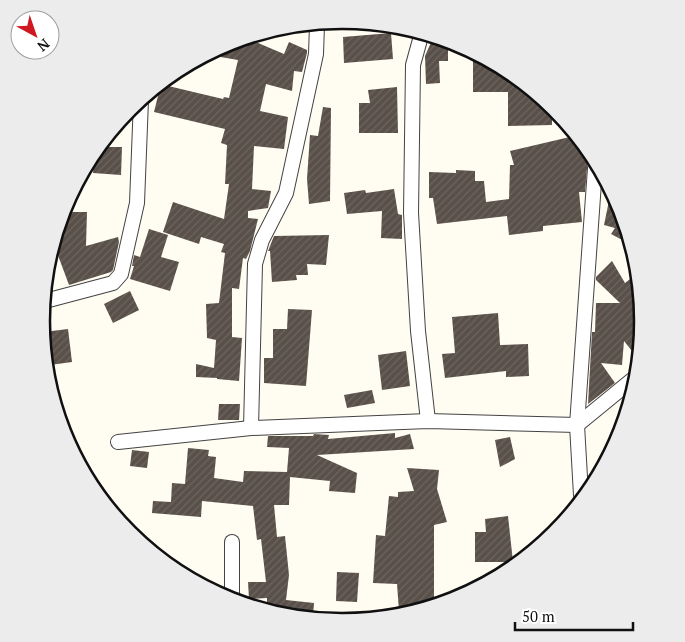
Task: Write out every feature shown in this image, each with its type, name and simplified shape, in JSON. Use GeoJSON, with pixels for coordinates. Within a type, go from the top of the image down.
{"type":"FeatureCollection","features":[{"type":"Feature","properties":{"kind":"street"},"geometry":{"type":"LineString","coordinates":[[250,428],[255,264],[262,240],[286,193],[316,54],[317,30]]}},
{"type":"Feature","properties":{"kind":"street"},"geometry":{"type":"LineString","coordinates":[[419,39],[413,65],[411,214],[418,332],[428,421]]}},
{"type":"Feature","properties":{"kind":"street"},"geometry":{"type":"LineString","coordinates":[[51,299],[113,283],[121,274],[138,203],[141,110]]}},
{"type":"Feature","properties":{"kind":"street"},"geometry":{"type":"LineString","coordinates":[[582,488],[577,425],[595,173]]}},
{"type":"Feature","properties":{"kind":"street"},"geometry":{"type":"LineString","coordinates":[[118,442],[250,428],[428,421],[577,425],[628,383]]}},
{"type":"Feature","properties":{"kind":"street"},"geometry":{"type":"LineString","coordinates":[[232,542],[232,591]]}},
{"type":"Feature","properties":{"kind":"building"},"geometry":{"type":"Polygon","coordinates":[[[391,33],[393,59],[344,63],[343,37],[391,33]]]}},
{"type":"Feature","properties":{"kind":"building"},"geometry":{"type":"Polygon","coordinates":[[[256,42],[284,54],[289,42],[307,50],[302,72],[294,71],[292,91],[266,84],[260,111],[288,117],[284,149],[254,146],[252,189],[271,191],[268,208],[248,211],[248,218],[258,219],[250,251],[246,259],[243,258],[239,289],[232,288],[232,337],[242,338],[239,381],[196,377],[196,364],[214,368],[216,340],[207,338],[206,304],[219,303],[225,253],[221,252],[224,244],[201,237],[199,244],[163,232],[173,202],[224,219],[229,184],[225,184],[227,145],[221,143],[225,129],[154,112],[158,94],[169,86],[223,99],[224,97],[229,98],[238,60],[218,57],[256,42]]]}},
{"type":"Feature","properties":{"kind":"building"},"geometry":{"type":"Polygon","coordinates":[[[431,43],[448,49],[448,61],[439,61],[440,83],[426,84],[425,56],[431,43]]]}},
{"type":"Feature","properties":{"kind":"building"},"geometry":{"type":"Polygon","coordinates":[[[473,60],[505,78],[535,101],[552,117],[552,125],[508,126],[508,92],[473,92],[473,60]]]}},
{"type":"Feature","properties":{"kind":"building"},"geometry":{"type":"Polygon","coordinates":[[[397,87],[398,133],[359,133],[359,103],[370,103],[368,90],[397,87]]]}},
{"type":"Feature","properties":{"kind":"building"},"geometry":{"type":"Polygon","coordinates":[[[323,107],[331,108],[330,201],[309,204],[307,179],[310,135],[318,136],[323,107]]]}},
{"type":"Feature","properties":{"kind":"building"},"geometry":{"type":"Polygon","coordinates":[[[569,137],[588,163],[585,192],[579,192],[582,222],[543,226],[543,231],[509,235],[507,216],[437,224],[433,198],[429,198],[429,172],[456,173],[456,170],[475,171],[475,181],[484,181],[486,202],[509,199],[510,165],[514,165],[510,151],[569,137]]]}},
{"type":"Feature","properties":{"kind":"building"},"geometry":{"type":"Polygon","coordinates":[[[108,147],[122,147],[121,175],[93,173],[93,169],[108,147]]]}},
{"type":"Feature","properties":{"kind":"building"},"geometry":{"type":"Polygon","coordinates":[[[394,189],[398,214],[402,215],[402,239],[381,238],[382,211],[347,214],[344,193],[365,190],[366,193],[394,189]]]}},
{"type":"Feature","properties":{"kind":"building"},"geometry":{"type":"Polygon","coordinates":[[[609,201],[624,241],[611,234],[615,228],[604,225],[609,201]]]}},
{"type":"Feature","properties":{"kind":"building"},"geometry":{"type":"Polygon","coordinates":[[[71,212],[87,212],[86,246],[118,237],[119,242],[113,270],[69,285],[58,255],[60,245],[71,212]]]}},
{"type":"Feature","properties":{"kind":"building"},"geometry":{"type":"Polygon","coordinates":[[[149,229],[168,235],[161,257],[179,262],[170,291],[130,279],[134,266],[132,266],[134,255],[140,257],[149,229]]]}},
{"type":"Feature","properties":{"kind":"building"},"geometry":{"type":"Polygon","coordinates":[[[329,235],[326,265],[307,264],[308,275],[296,275],[297,280],[272,282],[270,251],[268,251],[274,236],[329,235]]]}},
{"type":"Feature","properties":{"kind":"building"},"geometry":{"type":"Polygon","coordinates":[[[612,261],[625,283],[631,278],[635,321],[634,340],[633,352],[624,341],[622,365],[601,363],[615,383],[588,404],[592,332],[595,332],[596,303],[620,303],[596,280],[596,277],[612,261]]]}},
{"type":"Feature","properties":{"kind":"building"},"geometry":{"type":"Polygon","coordinates":[[[130,291],[139,310],[113,323],[104,304],[130,291]]]}},
{"type":"Feature","properties":{"kind":"building"},"geometry":{"type":"Polygon","coordinates":[[[288,309],[312,310],[306,386],[264,383],[264,358],[273,358],[273,329],[287,329],[288,309]]]}},
{"type":"Feature","properties":{"kind":"building"},"geometry":{"type":"Polygon","coordinates":[[[498,313],[500,345],[528,344],[529,376],[506,377],[506,371],[445,378],[442,354],[455,353],[452,317],[498,313]]]}},
{"type":"Feature","properties":{"kind":"building"},"geometry":{"type":"Polygon","coordinates":[[[68,329],[72,362],[54,364],[51,331],[68,329]]]}},
{"type":"Feature","properties":{"kind":"building"},"geometry":{"type":"Polygon","coordinates":[[[406,351],[410,386],[382,390],[378,355],[406,351]]]}},
{"type":"Feature","properties":{"kind":"building"},"geometry":{"type":"Polygon","coordinates":[[[372,390],[375,403],[347,408],[344,395],[372,390]]]}},
{"type":"Feature","properties":{"kind":"building"},"geometry":{"type":"Polygon","coordinates":[[[219,404],[240,404],[239,420],[218,420],[219,404]]]}},
{"type":"Feature","properties":{"kind":"building"},"geometry":{"type":"Polygon","coordinates":[[[395,433],[395,438],[410,434],[414,449],[317,455],[357,473],[355,493],[329,491],[330,481],[290,477],[289,505],[274,505],[277,537],[285,536],[289,575],[286,600],[314,603],[313,612],[267,603],[267,598],[249,598],[248,582],[266,582],[261,539],[257,540],[253,506],[202,501],[201,517],[152,513],[153,501],[171,502],[172,483],[185,484],[188,448],[209,450],[208,456],[216,457],[214,478],[243,482],[244,471],[287,472],[289,448],[267,447],[268,436],[313,436],[314,434],[329,435],[328,439],[395,433]]]}},
{"type":"Feature","properties":{"kind":"building"},"geometry":{"type":"Polygon","coordinates":[[[510,437],[515,459],[500,467],[495,440],[510,437]]]}},
{"type":"Feature","properties":{"kind":"building"},"geometry":{"type":"Polygon","coordinates":[[[132,450],[149,452],[147,468],[130,466],[132,450]]]}},
{"type":"Feature","properties":{"kind":"building"},"geometry":{"type":"Polygon","coordinates":[[[407,468],[439,470],[437,489],[447,522],[434,525],[434,599],[399,608],[397,584],[373,583],[376,535],[385,536],[389,496],[398,497],[398,492],[414,491],[407,468]]]}},
{"type":"Feature","properties":{"kind":"building"},"geometry":{"type":"Polygon","coordinates":[[[508,516],[513,558],[508,562],[475,562],[475,532],[486,532],[485,519],[508,516]]]}},
{"type":"Feature","properties":{"kind":"building"},"geometry":{"type":"Polygon","coordinates":[[[337,572],[359,573],[357,602],[336,601],[337,572]]]}}]}
